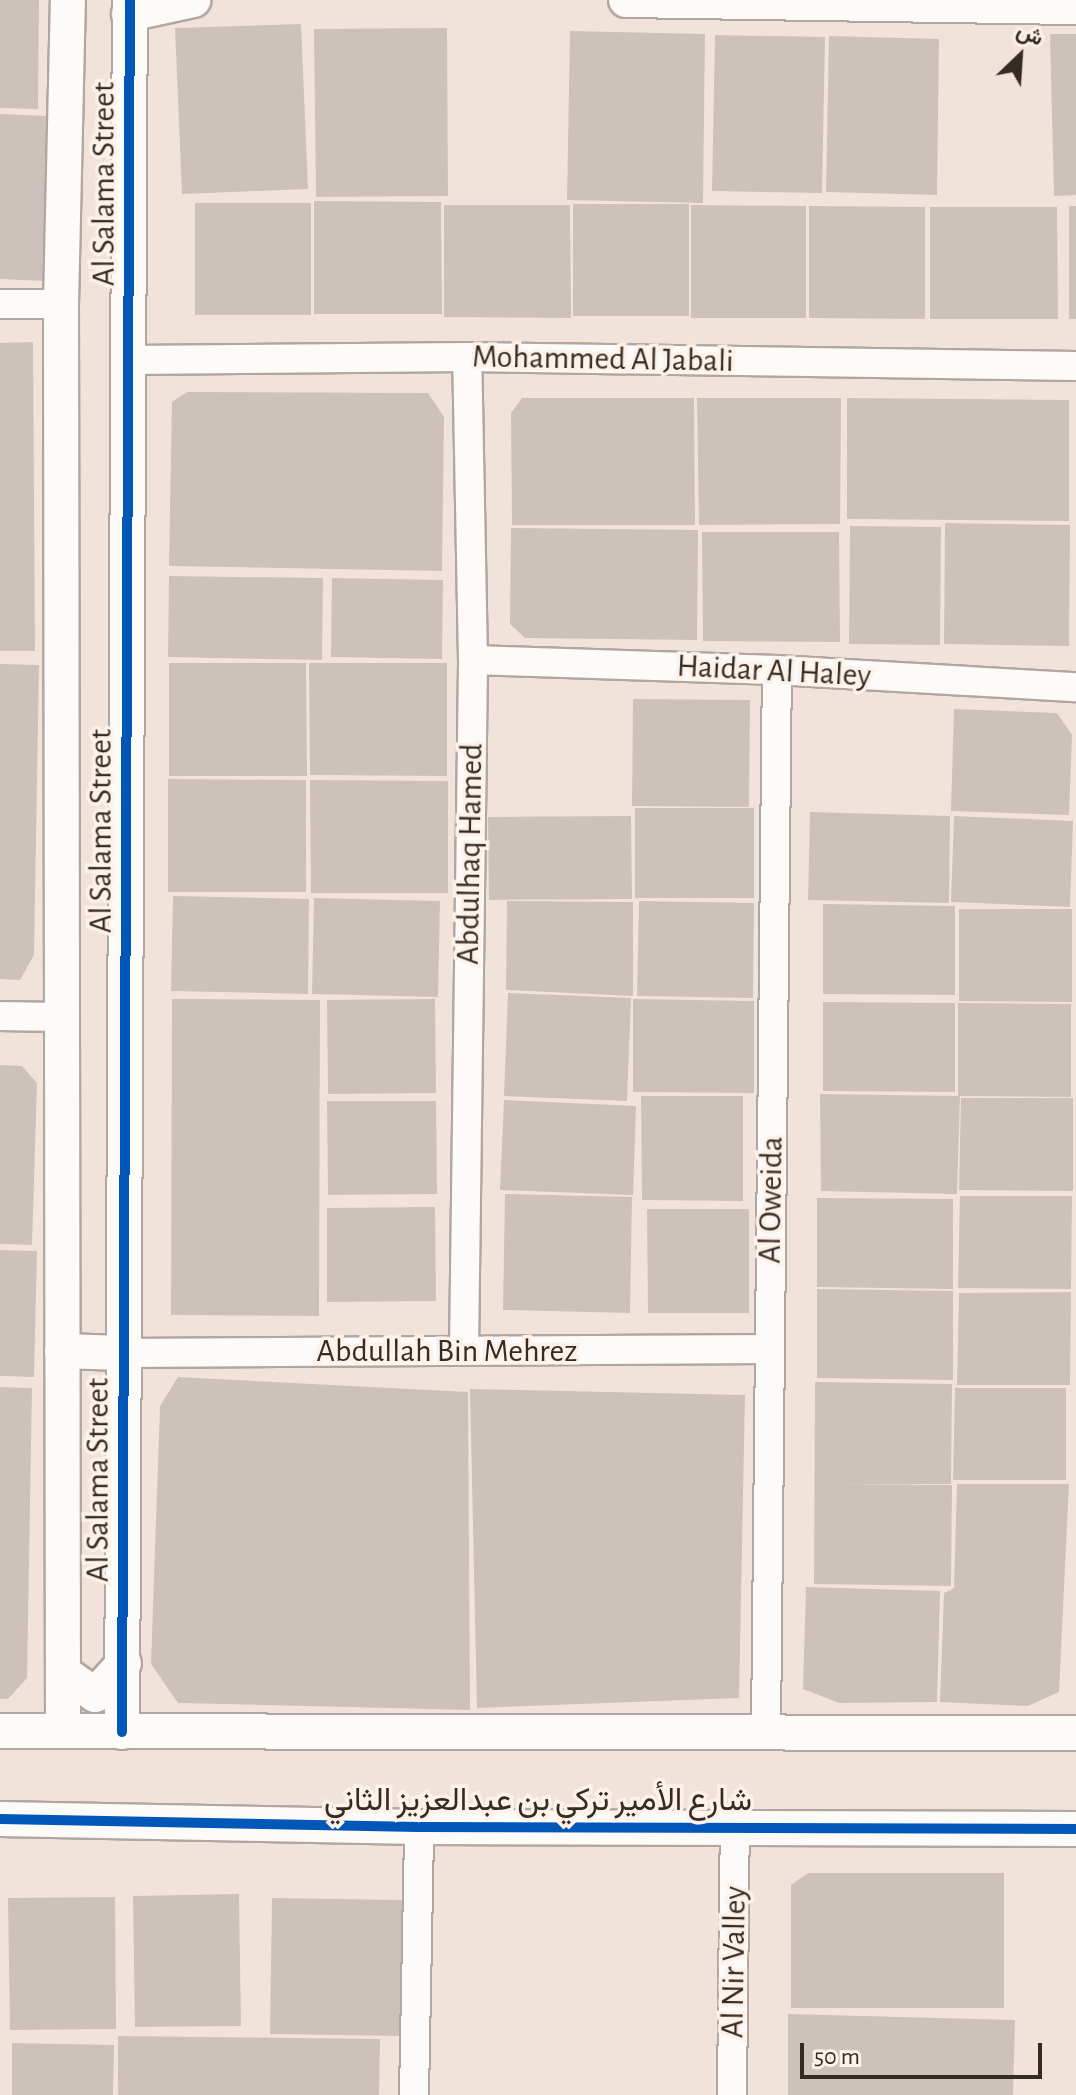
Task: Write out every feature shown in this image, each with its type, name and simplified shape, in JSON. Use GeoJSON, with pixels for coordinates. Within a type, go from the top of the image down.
{"type":"FeatureCollection","features":[{"type":"Feature","properties":{"kind":"street"},"geometry":{"type":"LineString","coordinates":[[63,1731],[61,304],[68,0]]}},
{"type":"Feature","properties":{"kind":"street"},"geometry":{"type":"LineString","coordinates":[[129,7],[193,0]]}},
{"type":"Feature","properties":{"kind":"street"},"geometry":{"type":"LineString","coordinates":[[626,0],[1076,7]]}},
{"type":"Feature","properties":{"kind":"street","name":"Al Salama Street"},"geometry":{"type":"LineString","coordinates":[[122,1732],[130,360],[129,7]]}},
{"type":"Feature","properties":{"kind":"street"},"geometry":{"type":"LineString","coordinates":[[0,304],[61,304]]}},
{"type":"Feature","properties":{"kind":"street","name":"Mohammed Al Jabali"},"geometry":{"type":"LineString","coordinates":[[130,360],[467,357],[1076,366]]}},
{"type":"Feature","properties":{"kind":"street","name":"Abdulhaq Hamed"},"geometry":{"type":"LineString","coordinates":[[464,1351],[473,660],[467,357]]}},
{"type":"Feature","properties":{"kind":"street","name":"Haidar Al Haley"},"geometry":{"type":"LineString","coordinates":[[473,660],[777,670],[1076,687]]}},
{"type":"Feature","properties":{"kind":"street","name":"Al Oweida"},"geometry":{"type":"LineString","coordinates":[[766,1730],[777,670]]}},
{"type":"Feature","properties":{"kind":"street"},"geometry":{"type":"LineString","coordinates":[[0,1016],[60,1017]]}},
{"type":"Feature","properties":{"kind":"street","name":"Abdullah Bin Mehrez"},"geometry":{"type":"LineString","coordinates":[[123,1353],[770,1349]]}},
{"type":"Feature","properties":{"kind":"street"},"geometry":{"type":"LineString","coordinates":[[62,1351],[123,1353]]}},
{"type":"Feature","properties":{"kind":"street"},"geometry":{"type":"LineString","coordinates":[[64,1673],[95,1695],[124,1663]]}},
{"type":"Feature","properties":{"kind":"street"},"geometry":{"type":"LineString","coordinates":[[0,1731],[766,1730],[1076,1733]]}},
{"type":"Feature","properties":{"kind":"street","name":"شارع الأمير تركي بن عبدالعزيز الثاني"},"geometry":{"type":"LineString","coordinates":[[0,1819],[419,1827],[1076,1829]]}},
{"type":"Feature","properties":{"kind":"street"},"geometry":{"type":"LineString","coordinates":[[414,2095],[419,1827]]}},
{"type":"Feature","properties":{"kind":"street","name":"Al Nir Valley"},"geometry":{"type":"LineString","coordinates":[[732,2095],[735,1828]]}},
{"type":"Feature","properties":{"kind":"building"},"geometry":{"type":"Polygon","coordinates":[[[0,0],[39,0],[38,109],[0,108],[0,0]]]}},
{"type":"Feature","properties":{"kind":"building"},"geometry":{"type":"Polygon","coordinates":[[[301,24],[308,189],[182,194],[175,28],[301,24]]]}},
{"type":"Feature","properties":{"kind":"building"},"geometry":{"type":"Polygon","coordinates":[[[447,28],[448,196],[316,197],[314,29],[447,28]]]}},
{"type":"Feature","properties":{"kind":"building"},"geometry":{"type":"Polygon","coordinates":[[[570,31],[705,34],[703,203],[567,200],[570,31]]]}},
{"type":"Feature","properties":{"kind":"building"},"geometry":{"type":"Polygon","coordinates":[[[1050,34],[1076,34],[1076,195],[1054,196],[1050,34]]]}},
{"type":"Feature","properties":{"kind":"building"},"geometry":{"type":"Polygon","coordinates":[[[715,35],[825,37],[822,193],[712,191],[715,35]]]}},
{"type":"Feature","properties":{"kind":"building"},"geometry":{"type":"Polygon","coordinates":[[[829,36],[939,39],[937,195],[826,192],[829,36]]]}},
{"type":"Feature","properties":{"kind":"building"},"geometry":{"type":"Polygon","coordinates":[[[0,114],[48,116],[44,281],[0,279],[0,114]]]}},
{"type":"Feature","properties":{"kind":"building"},"geometry":{"type":"Polygon","coordinates":[[[314,201],[441,202],[442,314],[314,314],[314,201]]]}},
{"type":"Feature","properties":{"kind":"building"},"geometry":{"type":"Polygon","coordinates":[[[195,203],[311,203],[311,315],[195,315],[195,203]]]}},
{"type":"Feature","properties":{"kind":"building"},"geometry":{"type":"Polygon","coordinates":[[[573,204],[689,204],[689,316],[573,316],[573,204]]]}},
{"type":"Feature","properties":{"kind":"building"},"geometry":{"type":"Polygon","coordinates":[[[444,205],[570,205],[571,318],[444,317],[444,205]]]}},
{"type":"Feature","properties":{"kind":"building"},"geometry":{"type":"Polygon","coordinates":[[[691,205],[806,206],[806,318],[691,318],[691,205]]]}},
{"type":"Feature","properties":{"kind":"building"},"geometry":{"type":"Polygon","coordinates":[[[809,206],[925,207],[925,319],[809,318],[809,206]]]}},
{"type":"Feature","properties":{"kind":"building"},"geometry":{"type":"Polygon","coordinates":[[[1069,206],[1076,206],[1076,319],[1069,319],[1069,206]]]}},
{"type":"Feature","properties":{"kind":"building"},"geometry":{"type":"Polygon","coordinates":[[[930,207],[1057,207],[1058,319],[930,319],[930,207]]]}},
{"type":"Feature","properties":{"kind":"building"},"geometry":{"type":"Polygon","coordinates":[[[33,342],[35,651],[0,651],[0,343],[33,342]]]}},
{"type":"Feature","properties":{"kind":"building"},"geometry":{"type":"Polygon","coordinates":[[[187,392],[428,393],[444,417],[442,571],[169,566],[172,402],[187,392]]]}},
{"type":"Feature","properties":{"kind":"building"},"geometry":{"type":"Polygon","coordinates":[[[522,398],[694,398],[695,525],[512,525],[511,413],[522,398]]]}},
{"type":"Feature","properties":{"kind":"building"},"geometry":{"type":"Polygon","coordinates":[[[697,398],[841,398],[840,524],[699,525],[697,398]]]}},
{"type":"Feature","properties":{"kind":"building"},"geometry":{"type":"Polygon","coordinates":[[[847,398],[1069,400],[1069,521],[847,519],[847,398]]]}},
{"type":"Feature","properties":{"kind":"building"},"geometry":{"type":"Polygon","coordinates":[[[945,523],[1070,525],[1069,646],[944,644],[945,523]]]}},
{"type":"Feature","properties":{"kind":"building"},"geometry":{"type":"Polygon","coordinates":[[[850,526],[941,527],[940,645],[849,644],[850,526]]]}},
{"type":"Feature","properties":{"kind":"building"},"geometry":{"type":"Polygon","coordinates":[[[511,528],[698,530],[697,640],[525,638],[510,624],[511,528]]]}},
{"type":"Feature","properties":{"kind":"building"},"geometry":{"type":"Polygon","coordinates":[[[702,532],[839,532],[840,642],[703,641],[702,532]]]}},
{"type":"Feature","properties":{"kind":"building"},"geometry":{"type":"Polygon","coordinates":[[[169,576],[323,578],[322,660],[168,657],[169,576]]]}},
{"type":"Feature","properties":{"kind":"building"},"geometry":{"type":"Polygon","coordinates":[[[332,578],[443,580],[442,659],[331,657],[332,578]]]}},
{"type":"Feature","properties":{"kind":"building"},"geometry":{"type":"Polygon","coordinates":[[[169,663],[306,663],[307,776],[169,776],[169,663]]]}},
{"type":"Feature","properties":{"kind":"building"},"geometry":{"type":"Polygon","coordinates":[[[309,663],[447,663],[447,776],[310,775],[309,663]]]}},
{"type":"Feature","properties":{"kind":"building"},"geometry":{"type":"Polygon","coordinates":[[[0,664],[39,665],[34,955],[20,980],[0,979],[0,664]]]}},
{"type":"Feature","properties":{"kind":"building"},"geometry":{"type":"Polygon","coordinates":[[[633,699],[750,700],[749,807],[632,806],[633,699]]]}},
{"type":"Feature","properties":{"kind":"building"},"geometry":{"type":"Polygon","coordinates":[[[954,709],[1057,713],[1072,735],[1069,815],[951,811],[954,709]]]}},
{"type":"Feature","properties":{"kind":"building"},"geometry":{"type":"Polygon","coordinates":[[[168,779],[306,780],[306,892],[168,892],[168,779]]]}},
{"type":"Feature","properties":{"kind":"building"},"geometry":{"type":"Polygon","coordinates":[[[310,780],[448,781],[448,893],[311,893],[310,780]]]}},
{"type":"Feature","properties":{"kind":"building"},"geometry":{"type":"Polygon","coordinates":[[[635,808],[754,808],[754,898],[635,898],[635,808]]]}},
{"type":"Feature","properties":{"kind":"building"},"geometry":{"type":"Polygon","coordinates":[[[810,812],[950,816],[949,903],[808,900],[810,812]]]}},
{"type":"Feature","properties":{"kind":"building"},"geometry":{"type":"Polygon","coordinates":[[[631,816],[632,899],[489,900],[488,817],[631,816]]]}},
{"type":"Feature","properties":{"kind":"building"},"geometry":{"type":"Polygon","coordinates":[[[954,816],[1073,821],[1070,907],[951,902],[954,816]]]}},
{"type":"Feature","properties":{"kind":"building"},"geometry":{"type":"Polygon","coordinates":[[[173,896],[309,899],[308,994],[171,991],[173,896]]]}},
{"type":"Feature","properties":{"kind":"building"},"geometry":{"type":"Polygon","coordinates":[[[314,898],[440,901],[438,997],[312,994],[314,898]]]}},
{"type":"Feature","properties":{"kind":"building"},"geometry":{"type":"Polygon","coordinates":[[[507,901],[633,902],[633,996],[506,990],[507,901]]]}},
{"type":"Feature","properties":{"kind":"building"},"geometry":{"type":"Polygon","coordinates":[[[639,901],[754,903],[753,998],[637,996],[639,901]]]}},
{"type":"Feature","properties":{"kind":"building"},"geometry":{"type":"Polygon","coordinates":[[[823,904],[955,906],[955,995],[823,994],[823,904]]]}},
{"type":"Feature","properties":{"kind":"building"},"geometry":{"type":"Polygon","coordinates":[[[959,909],[1072,909],[1072,1002],[959,1001],[959,909]]]}},
{"type":"Feature","properties":{"kind":"building"},"geometry":{"type":"Polygon","coordinates":[[[508,993],[631,998],[627,1101],[504,1096],[508,993]]]}},
{"type":"Feature","properties":{"kind":"building"},"geometry":{"type":"Polygon","coordinates":[[[172,999],[320,1000],[319,1316],[171,1315],[172,999]]]}},
{"type":"Feature","properties":{"kind":"building"},"geometry":{"type":"Polygon","coordinates":[[[435,999],[436,1093],[328,1094],[327,1000],[435,999]]]}},
{"type":"Feature","properties":{"kind":"building"},"geometry":{"type":"Polygon","coordinates":[[[633,999],[754,1001],[754,1093],[633,1092],[633,999]]]}},
{"type":"Feature","properties":{"kind":"building"},"geometry":{"type":"Polygon","coordinates":[[[823,1002],[955,1003],[955,1092],[823,1091],[823,1002]]]}},
{"type":"Feature","properties":{"kind":"building"},"geometry":{"type":"Polygon","coordinates":[[[958,1003],[1071,1004],[1071,1097],[958,1096],[958,1003]]]}},
{"type":"Feature","properties":{"kind":"building"},"geometry":{"type":"Polygon","coordinates":[[[0,1065],[22,1066],[37,1083],[32,1245],[0,1244],[0,1065]]]}},
{"type":"Feature","properties":{"kind":"building"},"geometry":{"type":"Polygon","coordinates":[[[820,1094],[960,1096],[957,1194],[821,1191],[820,1094]]]}},
{"type":"Feature","properties":{"kind":"building"},"geometry":{"type":"Polygon","coordinates":[[[641,1096],[743,1096],[743,1201],[642,1200],[641,1096]]]}},
{"type":"Feature","properties":{"kind":"building"},"geometry":{"type":"Polygon","coordinates":[[[961,1098],[1073,1098],[1073,1191],[959,1190],[961,1098]]]}},
{"type":"Feature","properties":{"kind":"building"},"geometry":{"type":"Polygon","coordinates":[[[504,1100],[636,1106],[633,1195],[500,1190],[504,1100]]]}},
{"type":"Feature","properties":{"kind":"building"},"geometry":{"type":"Polygon","coordinates":[[[327,1101],[436,1101],[437,1194],[328,1195],[327,1101]]]}},
{"type":"Feature","properties":{"kind":"building"},"geometry":{"type":"Polygon","coordinates":[[[505,1194],[632,1197],[630,1313],[503,1310],[505,1194]]]}},
{"type":"Feature","properties":{"kind":"building"},"geometry":{"type":"Polygon","coordinates":[[[960,1196],[1072,1196],[1071,1289],[958,1288],[960,1196]]]}},
{"type":"Feature","properties":{"kind":"building"},"geometry":{"type":"Polygon","coordinates":[[[817,1198],[953,1199],[953,1289],[817,1287],[817,1198]]]}},
{"type":"Feature","properties":{"kind":"building"},"geometry":{"type":"Polygon","coordinates":[[[435,1207],[436,1301],[327,1302],[327,1208],[435,1207]]]}},
{"type":"Feature","properties":{"kind":"building"},"geometry":{"type":"Polygon","coordinates":[[[647,1209],[749,1209],[749,1313],[648,1313],[647,1209]]]}},
{"type":"Feature","properties":{"kind":"building"},"geometry":{"type":"Polygon","coordinates":[[[0,1250],[37,1251],[34,1377],[0,1376],[0,1250]]]}},
{"type":"Feature","properties":{"kind":"building"},"geometry":{"type":"Polygon","coordinates":[[[817,1289],[953,1291],[953,1380],[817,1378],[817,1289]]]}},
{"type":"Feature","properties":{"kind":"building"},"geometry":{"type":"Polygon","coordinates":[[[1071,1292],[1070,1385],[957,1385],[959,1293],[1071,1292]]]}},
{"type":"Feature","properties":{"kind":"building"},"geometry":{"type":"Polygon","coordinates":[[[178,1377],[468,1392],[470,1710],[178,1703],[151,1664],[160,1406],[178,1377]]]}},
{"type":"Feature","properties":{"kind":"building"},"geometry":{"type":"Polygon","coordinates":[[[815,1382],[952,1384],[951,1484],[837,1484],[952,1485],[951,1586],[814,1584],[815,1382]]]}},
{"type":"Feature","properties":{"kind":"building"},"geometry":{"type":"Polygon","coordinates":[[[0,1387],[32,1388],[27,1678],[8,1699],[0,1699],[0,1387]]]}},
{"type":"Feature","properties":{"kind":"building"},"geometry":{"type":"Polygon","coordinates":[[[955,1388],[1066,1388],[1066,1480],[953,1480],[955,1388]]]}},
{"type":"Feature","properties":{"kind":"building"},"geometry":{"type":"Polygon","coordinates":[[[470,1389],[745,1395],[739,1698],[477,1708],[470,1389]]]}},
{"type":"Feature","properties":{"kind":"building"},"geometry":{"type":"Polygon","coordinates":[[[957,1484],[1069,1484],[1059,1692],[1028,1706],[940,1702],[944,1593],[954,1588],[957,1484]]]}},
{"type":"Feature","properties":{"kind":"building"},"geometry":{"type":"Polygon","coordinates":[[[806,1587],[940,1591],[937,1702],[839,1703],[803,1689],[806,1587]]]}},
{"type":"Feature","properties":{"kind":"building"},"geometry":{"type":"Polygon","coordinates":[[[808,1873],[1004,1873],[1004,2008],[791,2008],[791,1885],[808,1873]]]}},
{"type":"Feature","properties":{"kind":"building"},"geometry":{"type":"Polygon","coordinates":[[[239,1894],[241,2026],[135,2027],[133,1896],[239,1894]]]}},
{"type":"Feature","properties":{"kind":"building"},"geometry":{"type":"Polygon","coordinates":[[[115,1897],[116,2029],[10,2030],[8,1898],[115,1897]]]}},
{"type":"Feature","properties":{"kind":"building"},"geometry":{"type":"Polygon","coordinates":[[[272,1898],[402,1900],[401,2036],[270,2034],[272,1898]]]}},
{"type":"Feature","properties":{"kind":"building"},"geometry":{"type":"Polygon","coordinates":[[[788,2014],[1015,2020],[1013,2095],[788,2095],[788,2014]]]}},
{"type":"Feature","properties":{"kind":"building"},"geometry":{"type":"Polygon","coordinates":[[[118,2036],[380,2039],[379,2095],[118,2095],[118,2036]]]}},
{"type":"Feature","properties":{"kind":"building"},"geometry":{"type":"Polygon","coordinates":[[[12,2043],[114,2045],[113,2095],[12,2095],[12,2043]]]}},
{"type":"Feature","properties":{"kind":"cycle path"},"geometry":{"type":"LineString","coordinates":[[122,1732],[130,0]]}},
{"type":"Feature","properties":{"kind":"cycle path"},"geometry":{"type":"LineString","coordinates":[[0,1819],[419,1827],[1076,1829]]}}]}
